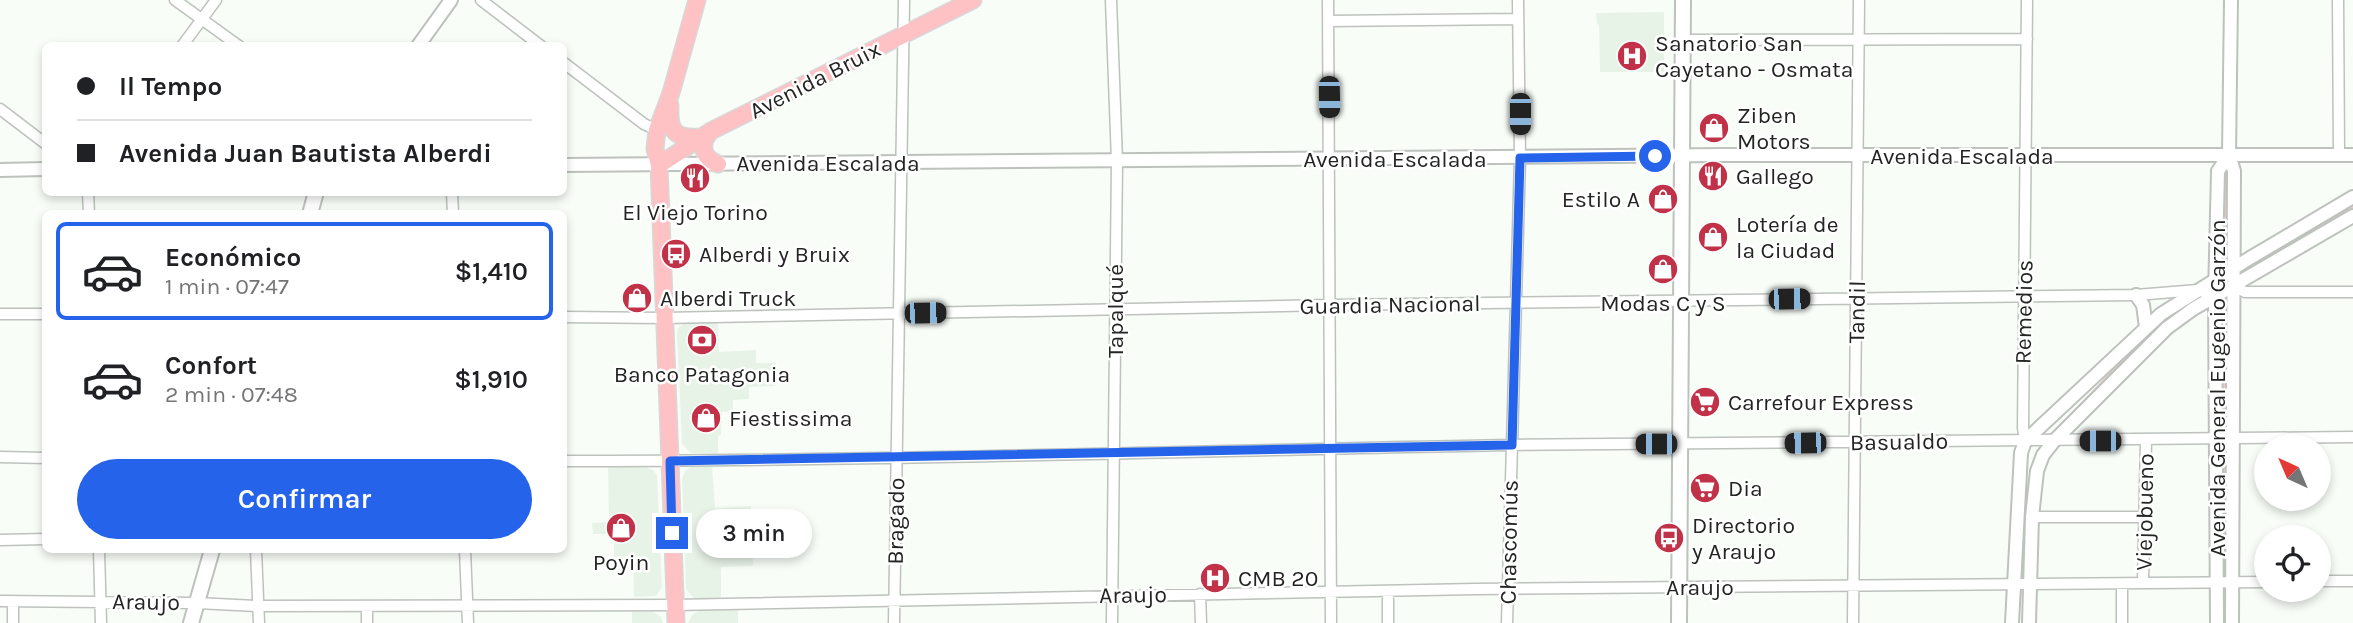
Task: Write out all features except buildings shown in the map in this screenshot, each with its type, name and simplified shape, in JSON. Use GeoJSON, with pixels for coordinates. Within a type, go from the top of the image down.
{"type":"FeatureCollection","features":[{"type":"Feature","properties":{"kind":"main road"},"geometry":{"type":"LineString","coordinates":[[676,623],[659,164],[655,149],[657,130],[671,93],[697,0]]}},
{"type":"Feature","properties":{"kind":"main road","name":"Avenida Bruix"},"geometry":{"type":"LineString","coordinates":[[659,164],[706,134],[973,0]]}},
{"type":"Feature","properties":{"kind":"main road"},"geometry":{"type":"LineString","coordinates":[[1679,623],[1682,0]]}},
{"type":"Feature","properties":{"kind":"main road"},"geometry":{"type":"LineString","coordinates":[[671,93],[670,118],[673,130],[684,137],[706,134],[706,156],[718,164]]}},
{"type":"Feature","properties":{"kind":"main road"},"geometry":{"type":"LineString","coordinates":[[191,623],[211,553]]}},
{"type":"Feature","properties":{"kind":"street"},"geometry":{"type":"LineString","coordinates":[[176,0],[234,42]]}},
{"type":"Feature","properties":{"kind":"street"},"geometry":{"type":"LineString","coordinates":[[185,42],[216,0]]}},
{"type":"Feature","properties":{"kind":"street"},"geometry":{"type":"LineString","coordinates":[[421,42],[451,0]]}},
{"type":"Feature","properties":{"kind":"street"},"geometry":{"type":"LineString","coordinates":[[481,0],[536,42]]}},
{"type":"Feature","properties":{"kind":"street","name":"Bragado"},"geometry":{"type":"LineString","coordinates":[[894,623],[904,0]]}},
{"type":"Feature","properties":{"kind":"street","name":"Tapalqué"},"geometry":{"type":"LineString","coordinates":[[1111,0],[1117,161],[1112,623]]}},
{"type":"Feature","properties":{"kind":"street"},"geometry":{"type":"LineString","coordinates":[[1328,0],[1331,623]]}},
{"type":"Feature","properties":{"kind":"street","name":"Chascomús"},"geometry":{"type":"LineString","coordinates":[[1507,623],[1520,158],[1518,0]]}},
{"type":"Feature","properties":{"kind":"street","name":"Tandil"},"geometry":{"type":"LineString","coordinates":[[1853,623],[1859,0]]}},
{"type":"Feature","properties":{"kind":"street","name":"Remedios"},"geometry":{"type":"LineString","coordinates":[[2012,623],[2021,453],[2025,440],[2022,428],[2027,0]]}},
{"type":"Feature","properties":{"kind":"street","name":"Avenida General Eugenio Garzón"},"geometry":{"type":"LineString","coordinates":[[2231,0],[2229,155],[2234,171],[2232,623]]}},
{"type":"Feature","properties":{"kind":"street"},"geometry":{"type":"LineString","coordinates":[[2338,0],[2339,155]]}},
{"type":"Feature","properties":{"kind":"street"},"geometry":{"type":"LineString","coordinates":[[1328,21],[1517,19]]}},
{"type":"Feature","properties":{"kind":"street"},"geometry":{"type":"LineString","coordinates":[[1683,40],[2027,39]]}},
{"type":"Feature","properties":{"kind":"street"},"geometry":{"type":"LineString","coordinates":[[567,65],[644,124],[657,130]]}},
{"type":"Feature","properties":{"kind":"street"},"geometry":{"type":"LineString","coordinates":[[0,109],[42,141]]}},
{"type":"Feature","properties":{"kind":"street","name":"Avenida General Eugenio Garzón"},"geometry":{"type":"LineString","coordinates":[[2217,623],[2218,171],[2229,155]]}},
{"type":"Feature","properties":{"kind":"street","name":"Avenida Escalada"},"geometry":{"type":"LineString","coordinates":[[567,165],[1682,156],[2353,155]]}},
{"type":"Feature","properties":{"kind":"street"},"geometry":{"type":"LineString","coordinates":[[0,170],[42,169]]}},
{"type":"Feature","properties":{"kind":"street"},"geometry":{"type":"LineString","coordinates":[[2025,440],[2172,306],[2353,197]]}},
{"type":"Feature","properties":{"kind":"street"},"geometry":{"type":"LineString","coordinates":[[2029,623],[2032,517],[2037,471],[2043,455],[2054,441],[2167,328],[2216,296],[2353,216]]}},
{"type":"Feature","properties":{"kind":"street"},"geometry":{"type":"LineString","coordinates":[[2233,286],[2245,292],[2353,292]]}},
{"type":"Feature","properties":{"kind":"street","name":"Guardia Nacional"},"geometry":{"type":"LineString","coordinates":[[567,317],[664,318],[1330,305],[2024,297],[2136,295],[2198,290],[2216,296]]}},
{"type":"Feature","properties":{"kind":"street"},"geometry":{"type":"LineString","coordinates":[[2136,295],[2143,305],[2146,327]]}},
{"type":"Feature","properties":{"kind":"street"},"geometry":{"type":"LineString","coordinates":[[0,314],[42,314]]}},
{"type":"Feature","properties":{"kind":"street","name":"Basualdo"},"geometry":{"type":"LineString","coordinates":[[567,461],[1512,445],[2353,437]]}},
{"type":"Feature","properties":{"kind":"street","name":"Viejobueno"},"geometry":{"type":"LineString","coordinates":[[2143,583],[2146,441]]}},
{"type":"Feature","properties":{"kind":"street"},"geometry":{"type":"LineString","coordinates":[[0,457],[42,458]]}},
{"type":"Feature","properties":{"kind":"street"},"geometry":{"type":"LineString","coordinates":[[2032,517],[2145,517]]}},
{"type":"Feature","properties":{"kind":"street"},"geometry":{"type":"LineString","coordinates":[[0,540],[42,539]]}},
{"type":"Feature","properties":{"kind":"street"},"geometry":{"type":"LineString","coordinates":[[99,553],[101,623]]}},
{"type":"Feature","properties":{"kind":"street"},"geometry":{"type":"LineString","coordinates":[[256,553],[259,623]]}},
{"type":"Feature","properties":{"kind":"street"},"geometry":{"type":"LineString","coordinates":[[465,553],[468,623]]}},
{"type":"Feature","properties":{"kind":"street"},"geometry":{"type":"LineString","coordinates":[[2331,581],[2353,581]]}},
{"type":"Feature","properties":{"kind":"street","name":"Araujo"},"geometry":{"type":"LineString","coordinates":[[0,601],[468,607],[1508,588],[2254,582]]}},
{"type":"Feature","properties":{"kind":"street","name":"Viejobueno"},"geometry":{"type":"LineString","coordinates":[[2122,584],[2122,623]]}},
{"type":"Feature","properties":{"kind":"street"},"geometry":{"type":"LineString","coordinates":[[1388,591],[1388,623]]}},
{"type":"Feature","properties":{"kind":"street"},"geometry":{"type":"LineString","coordinates":[[1200,594],[1201,623]]}},
{"type":"Feature","properties":{"kind":"street"},"geometry":{"type":"LineString","coordinates":[[13,601],[13,623]]}},
{"type":"Feature","properties":{"kind":"street"},"geometry":{"type":"LineString","coordinates":[[367,606],[367,623]]}},
{"type":"Feature","properties":{"kind":"shaded area","name":"Sanatorio San Cayetano - Osmata"},"geometry":{"type":"Polygon","coordinates":[[[1664,12],[1664,72],[1600,72],[1599,25],[1596,13],[1664,12]]]}},
{"type":"Feature","properties":{"kind":"shaded area"},"geometry":{"type":"Polygon","coordinates":[[[2227,173],[2228,236],[2225,237],[2222,233],[2223,174],[2227,173]]]}},
{"type":"Feature","properties":{"kind":"shaded area"},"geometry":{"type":"Polygon","coordinates":[[[2353,205],[2353,208],[2248,269],[2248,265],[2353,205]]]}},
{"type":"Feature","properties":{"kind":"shaded area"},"geometry":{"type":"Polygon","coordinates":[[[2163,317],[2166,318],[2069,417],[2069,415],[2163,317]]]}},
{"type":"Feature","properties":{"kind":"shaded area"},"geometry":{"type":"Polygon","coordinates":[[[686,322],[718,322],[719,352],[756,350],[756,363],[776,363],[776,386],[749,387],[749,399],[733,400],[733,411],[722,412],[718,454],[691,453],[682,444],[677,334],[678,328],[686,322]]]}},
{"type":"Feature","properties":{"kind":"shaded area"},"geometry":{"type":"Polygon","coordinates":[[[2228,328],[2228,421],[2225,422],[2221,419],[2221,330],[2228,328]]]}},
{"type":"Feature","properties":{"kind":"shaded area"},"geometry":{"type":"Polygon","coordinates":[[[2225,456],[2227,563],[2224,564],[2221,459],[2225,456]]]}},
{"type":"Feature","properties":{"kind":"shaded area"},"geometry":{"type":"Polygon","coordinates":[[[712,465],[715,508],[751,506],[753,566],[721,567],[721,598],[694,598],[686,589],[682,479],[685,471],[692,466],[712,465]]]}},
{"type":"Feature","properties":{"kind":"shaded area"},"geometry":{"type":"Polygon","coordinates":[[[608,466],[643,466],[657,475],[662,587],[656,596],[634,597],[633,559],[614,558],[614,534],[593,534],[592,523],[609,522],[608,466]]]}},
{"type":"Feature","properties":{"kind":"shaded area"},"geometry":{"type":"Polygon","coordinates":[[[2027,494],[2026,565],[2019,565],[2024,495],[2027,494]]]}},
{"type":"Feature","properties":{"kind":"shaded area"},"geometry":{"type":"Polygon","coordinates":[[[738,609],[738,623],[688,623],[692,615],[700,610],[738,609]]]}},
{"type":"Feature","properties":{"kind":"shaded area"},"geometry":{"type":"Polygon","coordinates":[[[632,612],[654,612],[661,617],[663,623],[632,623],[632,612]]]}},
{"type":"Feature","properties":{"kind":"place","name":"Sanatorio San Cayetano - Osmata"},"geometry":{"type":"Point","coordinates":[1632,56]}},
{"type":"Feature","properties":{"kind":"place","name":"Ziben Motors"},"geometry":{"type":"Point","coordinates":[1714,128]}},
{"type":"Feature","properties":{"kind":"place","name":"Gallego"},"geometry":{"type":"Point","coordinates":[1713,176]}},
{"type":"Feature","properties":{"kind":"place","name":"El Viejo Torino"},"geometry":{"type":"Point","coordinates":[695,178]}},
{"type":"Feature","properties":{"kind":"place","name":"Estilo A"},"geometry":{"type":"Point","coordinates":[1663,199]}},
{"type":"Feature","properties":{"kind":"place","name":"Lotería de la Ciudad"},"geometry":{"type":"Point","coordinates":[1713,237]}},
{"type":"Feature","properties":{"kind":"place","name":"Alberdi y Bruix"},"geometry":{"type":"Point","coordinates":[676,254]}},
{"type":"Feature","properties":{"kind":"place","name":"Modas C y S"},"geometry":{"type":"Point","coordinates":[1663,269]}},
{"type":"Feature","properties":{"kind":"place","name":"Alberdi Truck"},"geometry":{"type":"Point","coordinates":[637,298]}},
{"type":"Feature","properties":{"kind":"place","name":"Banco Patagonia"},"geometry":{"type":"Point","coordinates":[702,340]}},
{"type":"Feature","properties":{"kind":"place","name":"Carrefour Express"},"geometry":{"type":"Point","coordinates":[1705,402]}},
{"type":"Feature","properties":{"kind":"place","name":"Fiestissima"},"geometry":{"type":"Point","coordinates":[706,418]}},
{"type":"Feature","properties":{"kind":"place","name":"Dia"},"geometry":{"type":"Point","coordinates":[1705,488]}},
{"type":"Feature","properties":{"kind":"place","name":"Poyin"},"geometry":{"type":"Point","coordinates":[621,528]}},
{"type":"Feature","properties":{"kind":"place","name":"Directorio y Araujo"},"geometry":{"type":"Point","coordinates":[1669,538]}},
{"type":"Feature","properties":{"kind":"place","name":"CMB 20"},"geometry":{"type":"Point","coordinates":[1215,578]}},
{"type":"Feature","properties":{"kind":"route"},"geometry":{"type":"LineString","coordinates":[[672,533],[670,461],[1512,445],[1520,158],[1655,156]]}}]}
